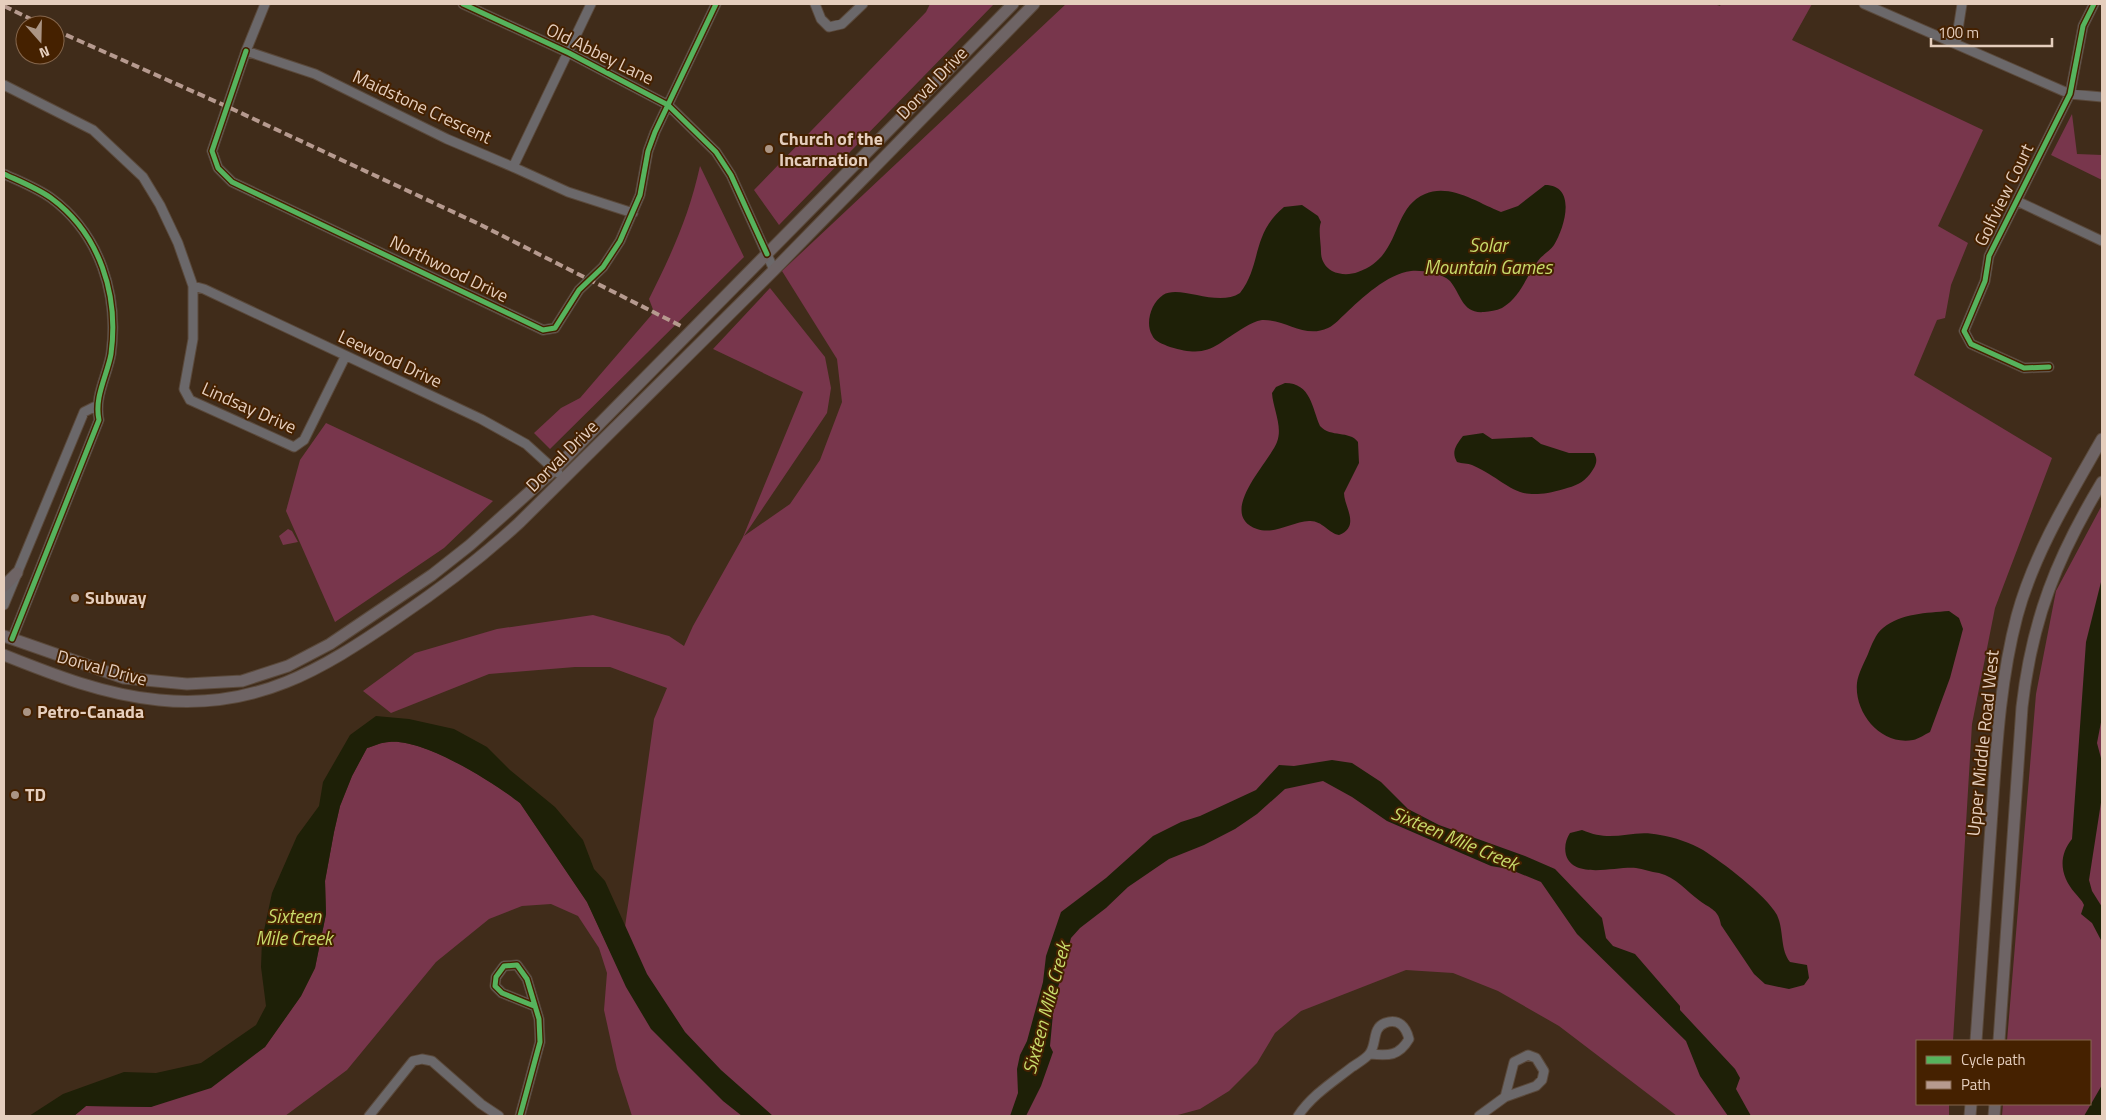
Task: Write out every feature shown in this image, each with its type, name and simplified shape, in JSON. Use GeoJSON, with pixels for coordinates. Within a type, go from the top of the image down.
{"type":"FeatureCollection","features":[{"type":"Feature","properties":{"kind":"main road","name":"Dorval Drive"},"geometry":{"type":"LineString","coordinates":[[8,638],[124,678],[187,684],[231,682],[261,675],[288,666],[330,644],[424,580],[470,545],[554,470],[1013,4]]}},
{"type":"Feature","properties":{"kind":"main road","name":"Dorval Drive"},"geometry":{"type":"LineString","coordinates":[[4,657],[68,680],[113,693],[161,701],[224,699],[267,689],[310,673],[330,662],[423,600],[488,552],[774,270],[1034,4]]}},
{"type":"Feature","properties":{"kind":"main road","name":"Upper Middle Road West"},"geometry":{"type":"LineString","coordinates":[[1976,1040],[2002,700],[2018,615],[2052,529],[2102,439]]}},
{"type":"Feature","properties":{"kind":"main road","name":"Upper Middle Road West"},"geometry":{"type":"LineString","coordinates":[[1999,1040],[2022,707],[2030,653],[2038,618],[2054,574],[2074,528],[2102,482]]}},
{"type":"Feature","properties":{"kind":"main road"},"geometry":{"type":"LineString","coordinates":[[4,586],[17,573]]}},
{"type":"Feature","properties":{"kind":"main road"},"geometry":{"type":"LineString","coordinates":[[4,657],[8,638]]}},
{"type":"Feature","properties":{"kind":"street"},"geometry":{"type":"LineString","coordinates":[[246,51],[265,4]]}},
{"type":"Feature","properties":{"kind":"street","name":"Old Abbey Lane"},"geometry":{"type":"LineString","coordinates":[[463,4],[569,53],[668,105],[716,152],[731,175],[774,270]]}},
{"type":"Feature","properties":{"kind":"street"},"geometry":{"type":"LineString","coordinates":[[513,167],[591,4]]}},
{"type":"Feature","properties":{"kind":"street","name":"Northwood Drive"},"geometry":{"type":"LineString","coordinates":[[246,51],[212,151],[218,168],[232,182],[543,330],[555,328],[579,290],[608,262],[633,213],[640,194],[648,151],[716,4]]}},
{"type":"Feature","properties":{"kind":"street"},"geometry":{"type":"LineString","coordinates":[[815,4],[821,19],[829,27],[842,24],[862,4]]}},
{"type":"Feature","properties":{"kind":"street"},"geometry":{"type":"LineString","coordinates":[[1864,4],[1956,42],[2070,94],[2102,97]]}},
{"type":"Feature","properties":{"kind":"street"},"geometry":{"type":"LineString","coordinates":[[1956,42],[1962,4]]}},
{"type":"Feature","properties":{"kind":"street","name":"Golfview Court"},"geometry":{"type":"LineString","coordinates":[[2049,367],[2024,368],[1971,344],[1964,331],[1985,281],[1989,256],[2070,94],[2083,26],[2094,4]]}},
{"type":"Feature","properties":{"kind":"street","name":"Maidstone Crescent"},"geometry":{"type":"LineString","coordinates":[[246,51],[314,74],[448,139],[568,192],[633,213]]}},
{"type":"Feature","properties":{"kind":"street","name":"Lindsay Drive"},"geometry":{"type":"LineString","coordinates":[[4,85],[93,130],[143,177],[160,205],[174,235],[193,286],[192,339],[184,389],[186,396],[190,400],[289,447],[294,447],[304,440],[346,357]]}},
{"type":"Feature","properties":{"kind":"street"},"geometry":{"type":"LineString","coordinates":[[4,174],[38,190],[61,206],[86,236],[104,268],[112,297],[112,337],[108,369],[96,406],[99,420],[8,638]]}},
{"type":"Feature","properties":{"kind":"street"},"geometry":{"type":"LineString","coordinates":[[2017,200],[2102,241]]}},
{"type":"Feature","properties":{"kind":"street","name":"Leewood Drive"},"geometry":{"type":"LineString","coordinates":[[193,286],[204,289],[481,419],[526,444],[563,479]]}},
{"type":"Feature","properties":{"kind":"street"},"geometry":{"type":"LineString","coordinates":[[4,606],[84,412],[96,406]]}},
{"type":"Feature","properties":{"kind":"street"},"geometry":{"type":"LineString","coordinates":[[520,1116],[540,1042],[539,1019],[527,978],[517,965],[504,966],[496,977],[495,986],[502,993],[534,1006]]}},
{"type":"Feature","properties":{"kind":"street"},"geometry":{"type":"LineString","coordinates":[[1298,1116],[1308,1102],[1370,1054],[1376,1032],[1382,1024],[1392,1021],[1400,1023],[1406,1030],[1409,1040],[1403,1050],[1395,1054],[1370,1054]]}},
{"type":"Feature","properties":{"kind":"street"},"geometry":{"type":"LineString","coordinates":[[1479,1116],[1505,1097],[1536,1086],[1542,1080],[1544,1071],[1536,1058],[1528,1055],[1514,1062],[1505,1097]]}},
{"type":"Feature","properties":{"kind":"street"},"geometry":{"type":"LineString","coordinates":[[369,1116],[413,1061],[422,1059],[439,1066],[481,1104],[499,1116]]}},
{"type":"Feature","properties":{"kind":"shaded area"},"geometry":{"type":"Polygon","coordinates":[[[930,4],[994,4],[779,225],[754,190],[926,12],[930,4]]]}},
{"type":"Feature","properties":{"kind":"shaded area"},"geometry":{"type":"Polygon","coordinates":[[[1066,4],[1714,4],[1720,6],[1721,4],[1812,4],[1792,40],[1983,130],[1938,226],[1968,243],[1951,285],[1945,318],[1937,320],[1914,375],[2052,458],[1995,608],[1972,724],[1953,1040],[1916,1040],[1916,1105],[1949,1105],[1949,1116],[1677,1116],[1559,1026],[1498,991],[1453,973],[1406,970],[1301,1011],[1275,1033],[1257,1063],[1229,1091],[1200,1109],[1174,1116],[632,1116],[617,1069],[604,1010],[607,973],[599,948],[578,916],[551,904],[522,906],[489,919],[436,962],[347,1070],[285,1116],[74,1116],[86,1106],[151,1107],[265,1047],[301,996],[315,968],[326,914],[325,881],[340,806],[352,776],[367,748],[381,743],[404,743],[439,754],[476,773],[520,803],[587,902],[619,970],[654,719],[667,688],[610,667],[575,667],[489,674],[391,713],[363,691],[415,653],[497,629],[593,615],[669,636],[684,646],[693,626],[743,537],[803,392],[713,349],[770,288],[825,357],[831,388],[827,413],[744,536],[790,504],[820,460],[842,402],[837,359],[782,271],[1066,4]]]}},
{"type":"Feature","properties":{"kind":"shaded area"},"geometry":{"type":"Polygon","coordinates":[[[2072,114],[2077,154],[2102,155],[2102,180],[2051,155],[2072,114]]]}},
{"type":"Feature","properties":{"kind":"shaded area"},"geometry":{"type":"Polygon","coordinates":[[[700,166],[744,257],[550,449],[534,433],[561,408],[580,398],[654,312],[649,299],[679,234],[691,201],[700,166]]]}},
{"type":"Feature","properties":{"kind":"shaded area"},"geometry":{"type":"Polygon","coordinates":[[[326,423],[493,501],[444,548],[335,622],[286,511],[300,460],[326,423]]]}},
{"type":"Feature","properties":{"kind":"shaded area"},"geometry":{"type":"Polygon","coordinates":[[[2102,505],[2102,1116],[2002,1116],[2003,1105],[2091,1105],[2091,1040],[2007,1040],[2036,694],[2056,591],[2102,505]]]}},
{"type":"Feature","properties":{"kind":"shaded area"},"geometry":{"type":"Polygon","coordinates":[[[288,529],[292,531],[298,542],[283,545],[279,536],[288,529]]]}},
{"type":"Feature","properties":{"kind":"water","name":"Solar Mountain Games"},"geometry":{"type":"Polygon","coordinates":[[[1545,185],[1555,187],[1565,199],[1566,208],[1562,228],[1554,245],[1538,261],[1519,292],[1509,303],[1500,309],[1484,312],[1471,310],[1446,278],[1432,273],[1411,271],[1402,273],[1384,282],[1367,294],[1333,325],[1319,331],[1303,330],[1279,322],[1262,320],[1247,326],[1211,348],[1203,351],[1194,351],[1162,344],[1155,339],[1150,330],[1149,319],[1152,308],[1163,295],[1170,292],[1221,298],[1231,297],[1240,293],[1252,272],[1266,228],[1284,207],[1302,205],[1318,216],[1321,222],[1321,255],[1324,263],[1332,271],[1348,274],[1358,272],[1372,265],[1383,255],[1406,210],[1414,201],[1425,194],[1435,191],[1454,192],[1501,212],[1518,206],[1545,185]]]}},
{"type":"Feature","properties":{"kind":"water"},"geometry":{"type":"Polygon","coordinates":[[[1285,383],[1294,384],[1305,392],[1312,404],[1320,426],[1324,430],[1350,436],[1358,442],[1359,463],[1344,493],[1350,516],[1349,527],[1339,535],[1314,521],[1270,530],[1257,529],[1246,522],[1242,512],[1243,500],[1249,487],[1273,450],[1279,436],[1272,393],[1276,387],[1285,383]]]}},
{"type":"Feature","properties":{"kind":"water"},"geometry":{"type":"Polygon","coordinates":[[[1483,433],[1492,439],[1532,437],[1541,444],[1569,453],[1594,453],[1596,464],[1582,482],[1575,485],[1547,493],[1523,493],[1472,465],[1457,462],[1454,455],[1455,449],[1463,436],[1483,433]]]}},
{"type":"Feature","properties":{"kind":"water"},"geometry":{"type":"Polygon","coordinates":[[[2102,578],[2102,717],[2097,743],[2102,762],[2102,796],[2089,880],[2092,891],[2102,907],[2102,942],[2092,923],[2081,914],[2084,905],[2066,880],[2063,859],[2064,852],[2072,839],[2086,642],[2102,578]]]}},
{"type":"Feature","properties":{"kind":"water"},"geometry":{"type":"Polygon","coordinates":[[[1949,611],[1959,618],[1963,629],[1950,678],[1930,732],[1917,739],[1901,741],[1880,733],[1865,716],[1857,694],[1859,676],[1876,636],[1880,630],[1898,619],[1932,612],[1949,611]]]}},
{"type":"Feature","properties":{"kind":"water","name":"Sixteen Mile Creek"},"geometry":{"type":"Polygon","coordinates":[[[376,716],[409,719],[454,729],[487,747],[510,770],[555,807],[583,840],[594,869],[605,881],[647,974],[685,1032],[721,1070],[773,1116],[742,1116],[723,1101],[651,1029],[626,987],[587,902],[520,803],[476,773],[438,754],[420,747],[389,742],[367,748],[352,776],[340,806],[334,832],[325,881],[326,914],[315,968],[301,996],[265,1047],[211,1088],[151,1107],[86,1106],[74,1116],[29,1116],[63,1094],[124,1072],[156,1073],[201,1063],[256,1025],[266,1006],[261,967],[262,940],[272,893],[297,836],[319,806],[323,782],[350,735],[376,716]]]}},
{"type":"Feature","properties":{"kind":"water","name":"Sixteen Mile Creek"},"geometry":{"type":"Polygon","coordinates":[[[1332,760],[1352,763],[1381,782],[1408,809],[1439,825],[1525,856],[1555,869],[1602,918],[1606,938],[1613,946],[1635,954],[1680,1006],[1680,1010],[1735,1069],[1740,1078],[1736,1089],[1751,1116],[1728,1116],[1700,1076],[1686,1041],[1577,934],[1541,882],[1509,869],[1491,866],[1387,821],[1352,797],[1323,781],[1285,789],[1257,814],[1235,829],[1204,845],[1169,859],[1128,887],[1106,908],[1080,928],[1071,938],[1054,1003],[1050,1046],[1053,1052],[1041,1086],[1026,1116],[1010,1116],[1018,1093],[1017,1069],[1020,1055],[1027,1041],[1043,982],[1046,956],[1061,912],[1106,878],[1153,836],[1256,790],[1279,765],[1294,766],[1332,760]]]}},
{"type":"Feature","properties":{"kind":"water"},"geometry":{"type":"Polygon","coordinates":[[[1582,830],[1604,836],[1650,833],[1671,837],[1703,850],[1743,880],[1771,907],[1777,915],[1781,927],[1783,946],[1787,957],[1790,962],[1807,965],[1809,978],[1804,985],[1789,989],[1765,984],[1754,974],[1721,925],[1716,913],[1676,881],[1665,875],[1636,868],[1586,870],[1570,863],[1566,855],[1566,840],[1570,833],[1582,830]]]}},
{"type":"Feature","properties":{"kind":"water"},"geometry":{"type":"Polygon","coordinates":[[[2102,1085],[2102,1116],[2084,1116],[2102,1085]]]}},
{"type":"Feature","properties":{"kind":"marked path"},"geometry":{"type":"LineString","coordinates":[[4,6],[22,15]]}},
{"type":"Feature","properties":{"kind":"marked path"},"geometry":{"type":"LineString","coordinates":[[65,34],[228,107],[479,224],[683,327]]}},
{"type":"Feature","properties":{"kind":"cycle path"},"geometry":{"type":"LineString","coordinates":[[463,4],[569,53],[668,105],[716,152],[731,175],[767,254]]}},
{"type":"Feature","properties":{"kind":"cycle path"},"geometry":{"type":"LineString","coordinates":[[246,51],[212,151],[218,168],[232,182],[543,330],[555,328],[579,290],[603,267],[620,241],[640,195],[648,151],[655,132],[716,4]]}},
{"type":"Feature","properties":{"kind":"cycle path"},"geometry":{"type":"LineString","coordinates":[[2049,367],[2024,368],[1971,344],[1964,331],[1985,281],[1989,256],[2070,94],[2083,26],[2094,4]]}},
{"type":"Feature","properties":{"kind":"cycle path"},"geometry":{"type":"LineString","coordinates":[[4,174],[51,198],[82,229],[94,248],[102,267],[112,310],[113,332],[111,354],[98,403],[99,420],[12,639]]}},
{"type":"Feature","properties":{"kind":"cycle path"},"geometry":{"type":"LineString","coordinates":[[520,1116],[540,1042],[539,1019],[527,979],[517,965],[504,966],[496,977],[495,986],[502,993],[534,1006]]}},
{"type":"Feature","properties":{"kind":"place","name":"Church of the Incarnation"},"geometry":{"type":"Point","coordinates":[769,149]}},
{"type":"Feature","properties":{"kind":"place","name":"Subway"},"geometry":{"type":"Point","coordinates":[75,598]}},
{"type":"Feature","properties":{"kind":"place","name":"Petro-Canada"},"geometry":{"type":"Point","coordinates":[27,712]}},
{"type":"Feature","properties":{"kind":"place","name":"TD"},"geometry":{"type":"Point","coordinates":[15,795]}}]}
